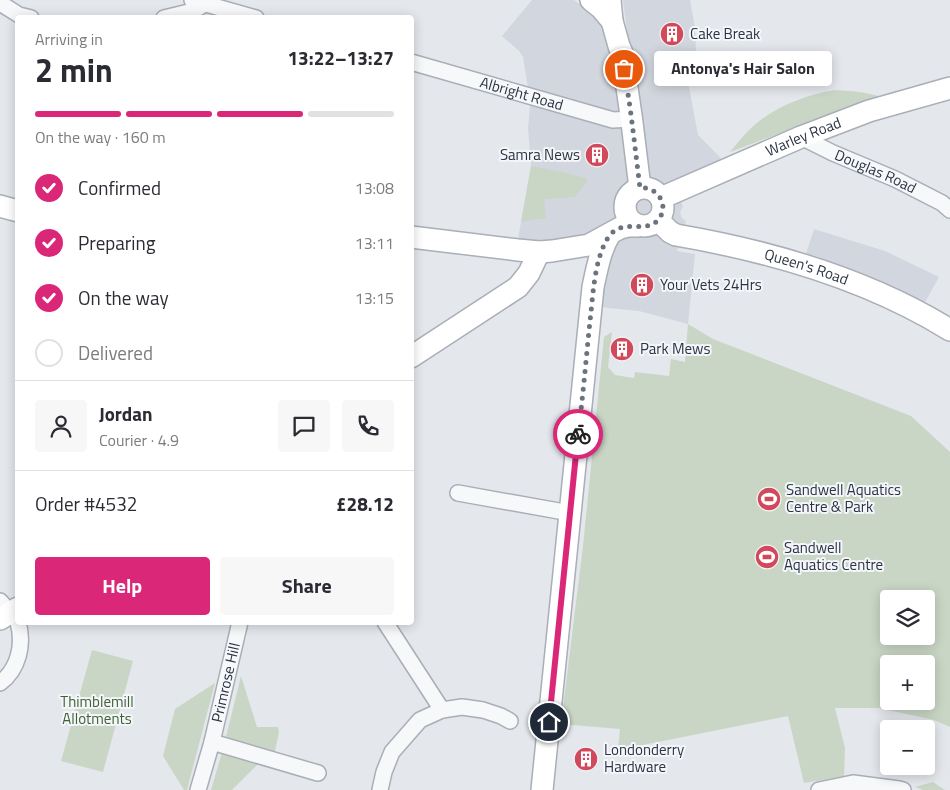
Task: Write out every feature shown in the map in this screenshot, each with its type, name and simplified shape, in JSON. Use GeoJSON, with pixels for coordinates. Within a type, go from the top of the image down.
{"type":"FeatureCollection","features":[{"type":"Feature","properties":{"kind":"street"},"geometry":{"type":"LineString","coordinates":[[591,0],[601,8],[611,10],[622,53],[640,188]]}},
{"type":"Feature","properties":{"kind":"street"},"geometry":{"type":"LineString","coordinates":[[176,15],[193,11],[199,2],[245,15]]}},
{"type":"Feature","properties":{"kind":"street"},"geometry":{"type":"LineString","coordinates":[[0,3],[19,15]]}},
{"type":"Feature","properties":{"kind":"street","name":"Albright Road"},"geometry":{"type":"LineString","coordinates":[[414,63],[613,120],[632,119]]}},
{"type":"Feature","properties":{"kind":"street","name":"Warley Road"},"geometry":{"type":"LineString","coordinates":[[661,198],[801,137],[869,111],[950,88]]}},
{"type":"Feature","properties":{"kind":"street","name":"Douglas Road"},"geometry":{"type":"LineString","coordinates":[[801,137],[833,154],[895,179],[942,203],[950,210]]}},
{"type":"Feature","properties":{"kind":"street"},"geometry":{"type":"LineString","coordinates":[[414,237],[539,252],[561,250],[589,245],[620,228],[648,223],[662,214],[661,198],[653,190],[637,189],[630,193],[624,208],[615,218],[598,232],[574,247]]}},
{"type":"Feature","properties":{"kind":"street"},"geometry":{"type":"LineString","coordinates":[[0,206],[15,210]]}},
{"type":"Feature","properties":{"kind":"street"},"geometry":{"type":"LineString","coordinates":[[624,208],[626,216],[631,222],[648,223]]}},
{"type":"Feature","properties":{"kind":"street","name":"Queen's Road"},"geometry":{"type":"LineString","coordinates":[[648,223],[676,235],[731,246],[803,264],[850,281],[905,305],[950,330]]}},
{"type":"Feature","properties":{"kind":"street"},"geometry":{"type":"LineString","coordinates":[[542,790],[593,287],[604,243],[610,234]]}},
{"type":"Feature","properties":{"kind":"street"},"geometry":{"type":"LineString","coordinates":[[574,247],[584,261],[593,287]]}},
{"type":"Feature","properties":{"kind":"street"},"geometry":{"type":"LineString","coordinates":[[518,250],[520,269],[518,287]]}},
{"type":"Feature","properties":{"kind":"street"},"geometry":{"type":"LineString","coordinates":[[414,355],[518,287],[529,273],[539,252]]}},
{"type":"Feature","properties":{"kind":"street"},"geometry":{"type":"LineString","coordinates":[[458,493],[570,513]]}},
{"type":"Feature","properties":{"kind":"street"},"geometry":{"type":"LineString","coordinates":[[0,683],[13,669],[21,649],[21,633],[16,625]]}},
{"type":"Feature","properties":{"kind":"street","name":"Primrose Hill"},"geometry":{"type":"LineString","coordinates":[[198,790],[212,742],[239,625]]}},
{"type":"Feature","properties":{"kind":"street"},"geometry":{"type":"LineString","coordinates":[[386,625],[442,710]]}},
{"type":"Feature","properties":{"kind":"street"},"geometry":{"type":"LineString","coordinates":[[380,790],[384,772],[392,752],[420,720],[442,710],[462,707],[483,710],[501,716],[510,722]]}},
{"type":"Feature","properties":{"kind":"street","name":"Primrose Hill"},"geometry":{"type":"LineString","coordinates":[[212,742],[318,774]]}},
{"type":"Feature","properties":{"kind":"street"},"geometry":{"type":"LineString","coordinates":[[819,790],[853,783],[903,790]]}},
{"type":"Feature","properties":{"kind":"shaded area"},"geometry":{"type":"Polygon","coordinates":[[[532,0],[574,0],[600,20],[607,37],[627,32],[623,0],[690,0],[695,28],[696,52],[683,55],[698,135],[719,156],[727,169],[677,190],[683,207],[680,212],[682,218],[686,221],[677,251],[695,254],[688,324],[639,311],[608,308],[592,304],[593,257],[581,243],[518,250],[518,239],[531,166],[528,128],[530,106],[523,57],[502,36],[532,0]]]}},
{"type":"Feature","properties":{"kind":"shaded area"},"geometry":{"type":"Polygon","coordinates":[[[814,229],[885,251],[939,277],[924,304],[885,285],[816,256],[806,254],[814,229]]]}},
{"type":"Feature","properties":{"kind":"green space"},"geometry":{"type":"Polygon","coordinates":[[[836,90],[881,97],[857,104],[730,152],[757,123],[777,109],[813,95],[836,90]]]}},
{"type":"Feature","properties":{"kind":"green space"},"geometry":{"type":"Polygon","coordinates":[[[531,166],[588,180],[575,197],[544,199],[546,218],[521,222],[531,166]]]}},
{"type":"Feature","properties":{"kind":"green space","name":"Sandwell Aquatics Centre & Park"},"geometry":{"type":"Polygon","coordinates":[[[688,324],[713,339],[911,416],[950,452],[950,727],[935,720],[888,710],[935,710],[935,655],[880,655],[880,708],[835,708],[845,748],[844,776],[804,783],[788,716],[618,750],[620,729],[561,724],[583,546],[604,337],[612,332],[608,367],[615,375],[634,378],[635,372],[669,376],[671,359],[685,362],[688,324]]]}},
{"type":"Feature","properties":{"kind":"green space","name":"Thimblemill Allotments"},"geometry":{"type":"Polygon","coordinates":[[[92,650],[133,661],[103,772],[61,761],[92,650]]]}},
{"type":"Feature","properties":{"kind":"green space"},"geometry":{"type":"Polygon","coordinates":[[[241,676],[257,727],[278,727],[279,732],[274,756],[261,752],[258,764],[232,790],[211,790],[223,749],[241,676]]]}},
{"type":"Feature","properties":{"kind":"green space"},"geometry":{"type":"Polygon","coordinates":[[[215,683],[187,790],[184,790],[163,756],[175,709],[215,683]]]}},
{"type":"Feature","properties":{"kind":"green space"},"geometry":{"type":"Polygon","coordinates":[[[933,782],[945,790],[923,790],[915,787],[933,782]]]}},
{"type":"Feature","properties":{"kind":"way so far"},"geometry":{"type":"LineString","coordinates":[[578,434],[593,287],[604,243],[610,234],[620,228],[652,225],[662,214],[663,207],[662,200],[658,194],[653,190],[640,188],[624,69]]}},
{"type":"Feature","properties":{"kind":"place","name":"Cake Break"},"geometry":{"type":"Point","coordinates":[672,34]}},
{"type":"Feature","properties":{"kind":"place","name":"Antonya's Hair Salon"},"geometry":{"type":"Point","coordinates":[624,69]}},
{"type":"Feature","properties":{"kind":"place","name":"Samra News"},"geometry":{"type":"Point","coordinates":[597,155]}},
{"type":"Feature","properties":{"kind":"place","name":"Your Vets 24Hrs"},"geometry":{"type":"Point","coordinates":[642,285]}},
{"type":"Feature","properties":{"kind":"place","name":"Park Mews"},"geometry":{"type":"Point","coordinates":[622,349]}},
{"type":"Feature","properties":{"kind":"place","name":"Sandwell Aquatics Centre & Park"},"geometry":{"type":"Point","coordinates":[769,499]}},
{"type":"Feature","properties":{"kind":"place","name":"Sandwell Aquatics Centre"},"geometry":{"type":"Point","coordinates":[767,557]}},
{"type":"Feature","properties":{"kind":"place","name":"Londonderry Hardware"},"geometry":{"type":"Point","coordinates":[586,759]}},
{"type":"Feature","properties":{"kind":"route"},"geometry":{"type":"LineString","coordinates":[[549,722],[578,434]]}}]}
